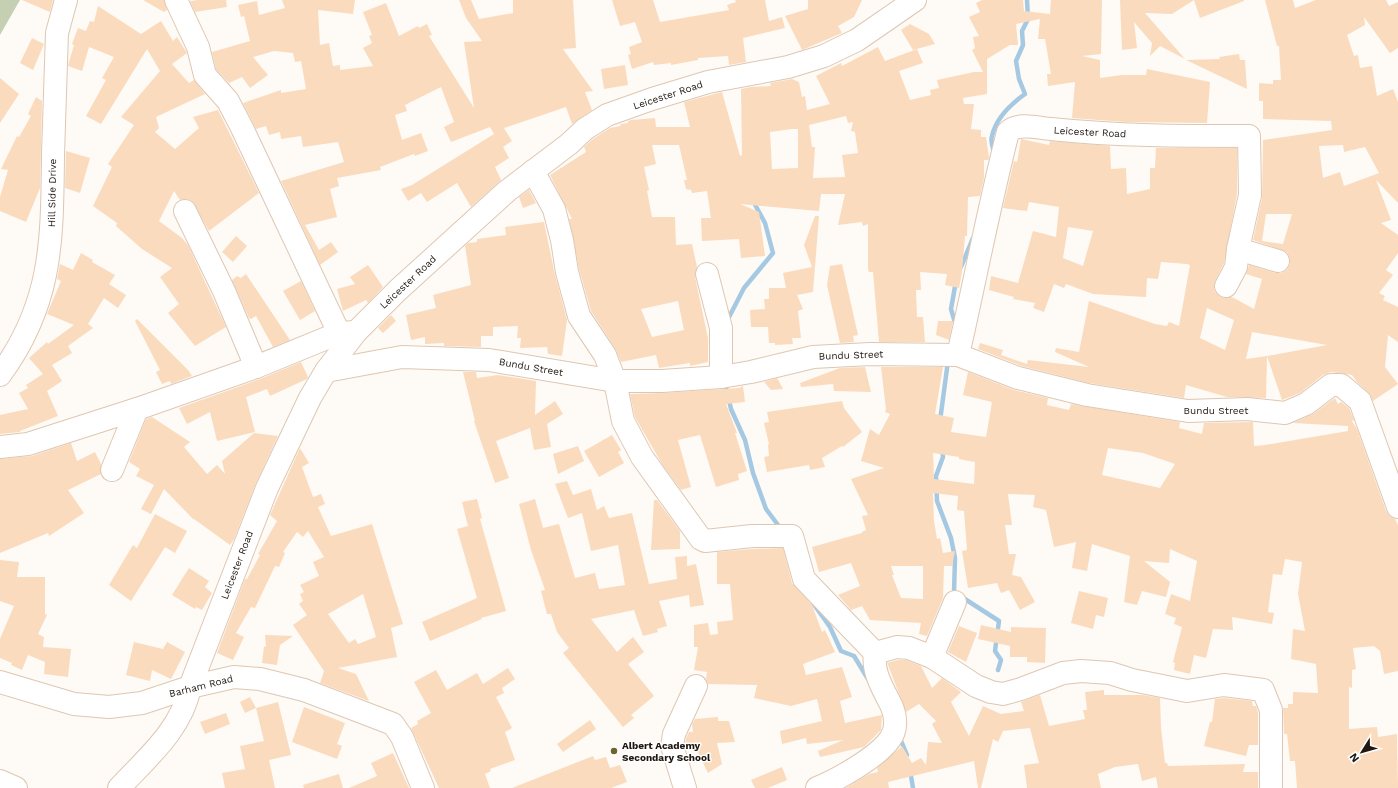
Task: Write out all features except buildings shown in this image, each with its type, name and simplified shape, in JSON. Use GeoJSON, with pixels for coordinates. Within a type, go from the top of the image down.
{"type":"FeatureCollection","features":[{"type":"Feature","properties":{"kind":"street","name":"Hill Side Drive"},"geometry":{"type":"LineString","coordinates":[[0,375],[13,357],[30,325],[45,280],[51,243],[57,33],[66,0]]}},
{"type":"Feature","properties":{"kind":"street"},"geometry":{"type":"LineString","coordinates":[[0,447],[28,444],[137,409],[256,367],[347,332],[228,101],[205,75],[198,47],[176,0]]}},
{"type":"Feature","properties":{"kind":"street","name":"Leicester Road"},"geometry":{"type":"LineString","coordinates":[[119,788],[169,734],[188,702],[190,687],[267,488],[295,427],[347,332],[398,290],[507,191],[569,144],[585,129],[607,115],[652,99],[708,82],[788,67],[824,56],[857,40],[915,0]]}},
{"type":"Feature","properties":{"kind":"street","name":"Leicester Road"},"geometry":{"type":"LineString","coordinates":[[958,355],[977,270],[989,205],[1008,132],[1017,126],[1070,131],[1168,136],[1249,136],[1250,194],[1238,249],[1236,267],[1226,286]]}},
{"type":"Feature","properties":{"kind":"street"},"geometry":{"type":"LineString","coordinates":[[533,171],[554,209],[562,240],[567,272],[579,316],[605,355],[614,381],[623,421],[642,457],[701,539],[705,541],[752,536],[792,536],[804,579],[875,653]]}},
{"type":"Feature","properties":{"kind":"street"},"geometry":{"type":"LineString","coordinates":[[185,211],[224,291],[256,367]]}},
{"type":"Feature","properties":{"kind":"street"},"geometry":{"type":"LineString","coordinates":[[1238,249],[1278,261]]}},
{"type":"Feature","properties":{"kind":"street"},"geometry":{"type":"LineString","coordinates":[[707,274],[721,328],[721,377]]}},
{"type":"Feature","properties":{"kind":"street","name":"Bundu Street"},"geometry":{"type":"LineString","coordinates":[[326,371],[402,357],[489,360],[614,381],[721,377],[751,372],[813,357],[870,354],[958,355],[1018,378],[1087,395],[1188,411],[1247,409],[1285,413],[1306,404],[1331,385],[1341,385],[1360,401],[1398,507]]}},
{"type":"Feature","properties":{"kind":"street"},"geometry":{"type":"LineString","coordinates":[[112,470],[137,409]]}},
{"type":"Feature","properties":{"kind":"street"},"geometry":{"type":"LineString","coordinates":[[932,657],[955,602]]}},
{"type":"Feature","properties":{"kind":"street"},"geometry":{"type":"LineString","coordinates":[[875,653],[897,647],[909,648],[932,657],[976,686],[991,692],[1003,694],[1021,689],[1063,673],[1081,671],[1110,673],[1132,680],[1186,691],[1224,685],[1263,690],[1271,710],[1271,788]]}},
{"type":"Feature","properties":{"kind":"street"},"geometry":{"type":"LineString","coordinates":[[817,788],[845,774],[879,751],[891,739],[896,723],[892,709],[873,663],[875,653]]}},
{"type":"Feature","properties":{"kind":"street","name":"Barham Road"},"geometry":{"type":"LineString","coordinates":[[0,682],[74,704],[109,707],[142,702],[190,687],[234,677],[260,678],[304,690],[387,720],[397,729],[422,788]]}},
{"type":"Feature","properties":{"kind":"street"},"geometry":{"type":"LineString","coordinates":[[685,788],[672,746],[674,734],[696,686]]}},
{"type":"Feature","properties":{"kind":"street"},"geometry":{"type":"LineString","coordinates":[[0,781],[16,788]]}},
{"type":"Feature","properties":{"kind":"green space"},"geometry":{"type":"Polygon","coordinates":[[[0,0],[20,0],[0,35],[0,0]]]}},
{"type":"Feature","properties":{"kind":"waterway"},"geometry":{"type":"LineString","coordinates":[[994,152],[991,138],[997,123],[1009,107],[1025,94],[1019,79],[1016,61],[1023,45],[1022,31],[1028,19],[1027,0]]}},
{"type":"Feature","properties":{"kind":"waterway"},"geometry":{"type":"LineString","coordinates":[[727,321],[744,288],[773,253],[765,223],[753,201]]}},
{"type":"Feature","properties":{"kind":"waterway"},"geometry":{"type":"LineString","coordinates":[[961,267],[973,238]]}},
{"type":"Feature","properties":{"kind":"waterway"},"geometry":{"type":"LineString","coordinates":[[956,281],[951,309],[956,326]]}},
{"type":"Feature","properties":{"kind":"waterway"},"geometry":{"type":"LineString","coordinates":[[940,421],[948,361]]}},
{"type":"Feature","properties":{"kind":"waterway"},"geometry":{"type":"LineString","coordinates":[[725,383],[731,409],[745,440],[753,473],[766,509],[781,529]]}},
{"type":"Feature","properties":{"kind":"waterway"},"geometry":{"type":"LineString","coordinates":[[942,448],[943,457],[936,476],[937,501],[951,538],[955,558],[954,592],[999,621],[995,651],[1001,660],[998,670]]}},
{"type":"Feature","properties":{"kind":"waterway"},"geometry":{"type":"LineString","coordinates":[[813,603],[830,627],[841,651],[854,656],[868,679]]}},
{"type":"Feature","properties":{"kind":"waterway"},"geometry":{"type":"LineString","coordinates":[[899,736],[907,755]]}},
{"type":"Feature","properties":{"kind":"waterway"},"geometry":{"type":"LineString","coordinates":[[910,770],[913,788]]}},
{"type":"Feature","properties":{"kind":"place","name":"Albert Academy Secondary School"},"geometry":{"type":"Point","coordinates":[614,751]}}]}
